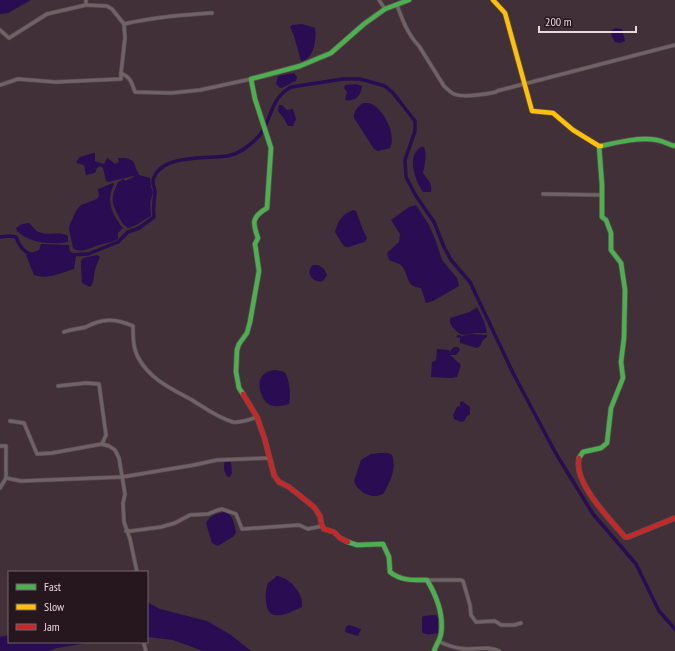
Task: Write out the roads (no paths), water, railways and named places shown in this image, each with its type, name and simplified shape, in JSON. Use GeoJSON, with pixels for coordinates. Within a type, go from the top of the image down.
{"type":"FeatureCollection","features":[{"type":"Feature","properties":{"kind":"street"},"geometry":{"type":"LineString","coordinates":[[86,0],[86,5]]}},
{"type":"Feature","properties":{"kind":"street"},"geometry":{"type":"LineString","coordinates":[[379,0],[385,9]]}},
{"type":"Feature","properties":{"kind":"street"},"geometry":{"type":"LineString","coordinates":[[121,73],[129,77],[135,92],[148,93],[200,90],[250,79],[300,66],[331,53],[364,24],[385,9],[409,0]]}},
{"type":"Feature","properties":{"kind":"street"},"geometry":{"type":"LineString","coordinates":[[493,0],[506,13],[532,111],[554,113],[573,130],[599,146],[612,143],[658,140],[670,146],[675,146]]}},
{"type":"Feature","properties":{"kind":"street"},"geometry":{"type":"LineString","coordinates":[[0,30],[9,38],[47,14],[86,5],[107,6],[112,9],[124,24],[125,38],[121,79],[55,82],[18,79],[0,85]]}},
{"type":"Feature","properties":{"kind":"street"},"geometry":{"type":"LineString","coordinates":[[397,5],[414,42],[419,46],[444,86],[455,95],[474,95],[496,92],[524,83],[675,45]]}},
{"type":"Feature","properties":{"kind":"street"},"geometry":{"type":"LineString","coordinates":[[124,24],[143,19],[212,13]]}},
{"type":"Feature","properties":{"kind":"street"},"geometry":{"type":"LineString","coordinates":[[250,79],[271,148],[270,174],[267,208],[258,213],[254,218],[253,226],[258,238],[255,244],[259,271],[247,333],[239,344],[237,350],[236,372],[239,388],[257,417],[274,475],[279,482],[289,487],[314,507],[320,516],[322,526]]}},
{"type":"Feature","properties":{"kind":"street"},"geometry":{"type":"LineString","coordinates":[[599,146],[602,217],[606,220],[611,233],[611,250],[621,263],[624,275],[625,321],[621,362],[623,378],[610,408],[607,443],[602,447],[585,450],[582,452],[578,460],[578,472],[585,487],[624,537],[628,537],[675,518]]}},
{"type":"Feature","properties":{"kind":"street"},"geometry":{"type":"LineString","coordinates":[[543,194],[602,195]]}},
{"type":"Feature","properties":{"kind":"street"},"geometry":{"type":"LineString","coordinates":[[64,332],[86,327],[100,321],[123,321],[133,326],[135,351],[144,368],[164,385],[215,414],[234,422],[245,421],[257,417]]}},
{"type":"Feature","properties":{"kind":"street"},"geometry":{"type":"LineString","coordinates":[[58,386],[86,383],[99,384],[106,435],[102,444]]}},
{"type":"Feature","properties":{"kind":"street"},"geometry":{"type":"LineString","coordinates":[[10,421],[24,423],[38,454],[48,454],[102,444],[115,450],[119,458],[125,494],[123,503],[124,522],[126,531],[130,538],[137,571]]}},
{"type":"Feature","properties":{"kind":"street"},"geometry":{"type":"LineString","coordinates":[[0,446],[6,446],[6,478],[0,488]]}},
{"type":"Feature","properties":{"kind":"street"},"geometry":{"type":"LineString","coordinates":[[6,478],[21,481],[122,477],[217,460],[270,458]]}},
{"type":"Feature","properties":{"kind":"street"},"geometry":{"type":"LineString","coordinates":[[126,531],[161,527],[176,523],[190,515],[208,514],[222,510],[236,514],[242,529],[298,525],[308,529],[322,526],[334,532],[340,538],[353,544],[383,544],[389,557],[390,572],[392,575],[408,580],[463,581],[470,605],[471,615],[476,622],[495,621],[501,625],[514,625],[521,623]]}},
{"type":"Feature","properties":{"kind":"street"},"geometry":{"type":"LineString","coordinates":[[427,580],[436,597],[440,611],[441,634],[434,651]]}},
{"type":"Feature","properties":{"kind":"street"},"geometry":{"type":"LineString","coordinates":[[438,641],[456,648],[484,648],[499,651]]}},
{"type":"Feature","properties":{"kind":"street"},"geometry":{"type":"LineString","coordinates":[[144,644],[146,651]]}},
{"type":"Feature","properties":{"kind":"waterway"},"geometry":{"type":"LineString","coordinates":[[69,255],[88,254],[118,242],[128,232],[139,228],[154,217],[155,192],[153,179],[159,170],[167,164],[187,159],[230,155],[249,146],[260,135],[278,99],[283,92],[291,87],[343,79],[360,79],[385,86],[393,93],[415,121],[415,131],[405,160],[406,177],[416,196],[434,222],[451,260],[470,282],[513,373],[555,452],[593,514],[636,564],[659,611],[675,629]]}},
{"type":"Feature","properties":{"kind":"waterway"},"geometry":{"type":"LineString","coordinates":[[0,237],[16,237],[23,249],[27,253],[33,255]]}}]}
